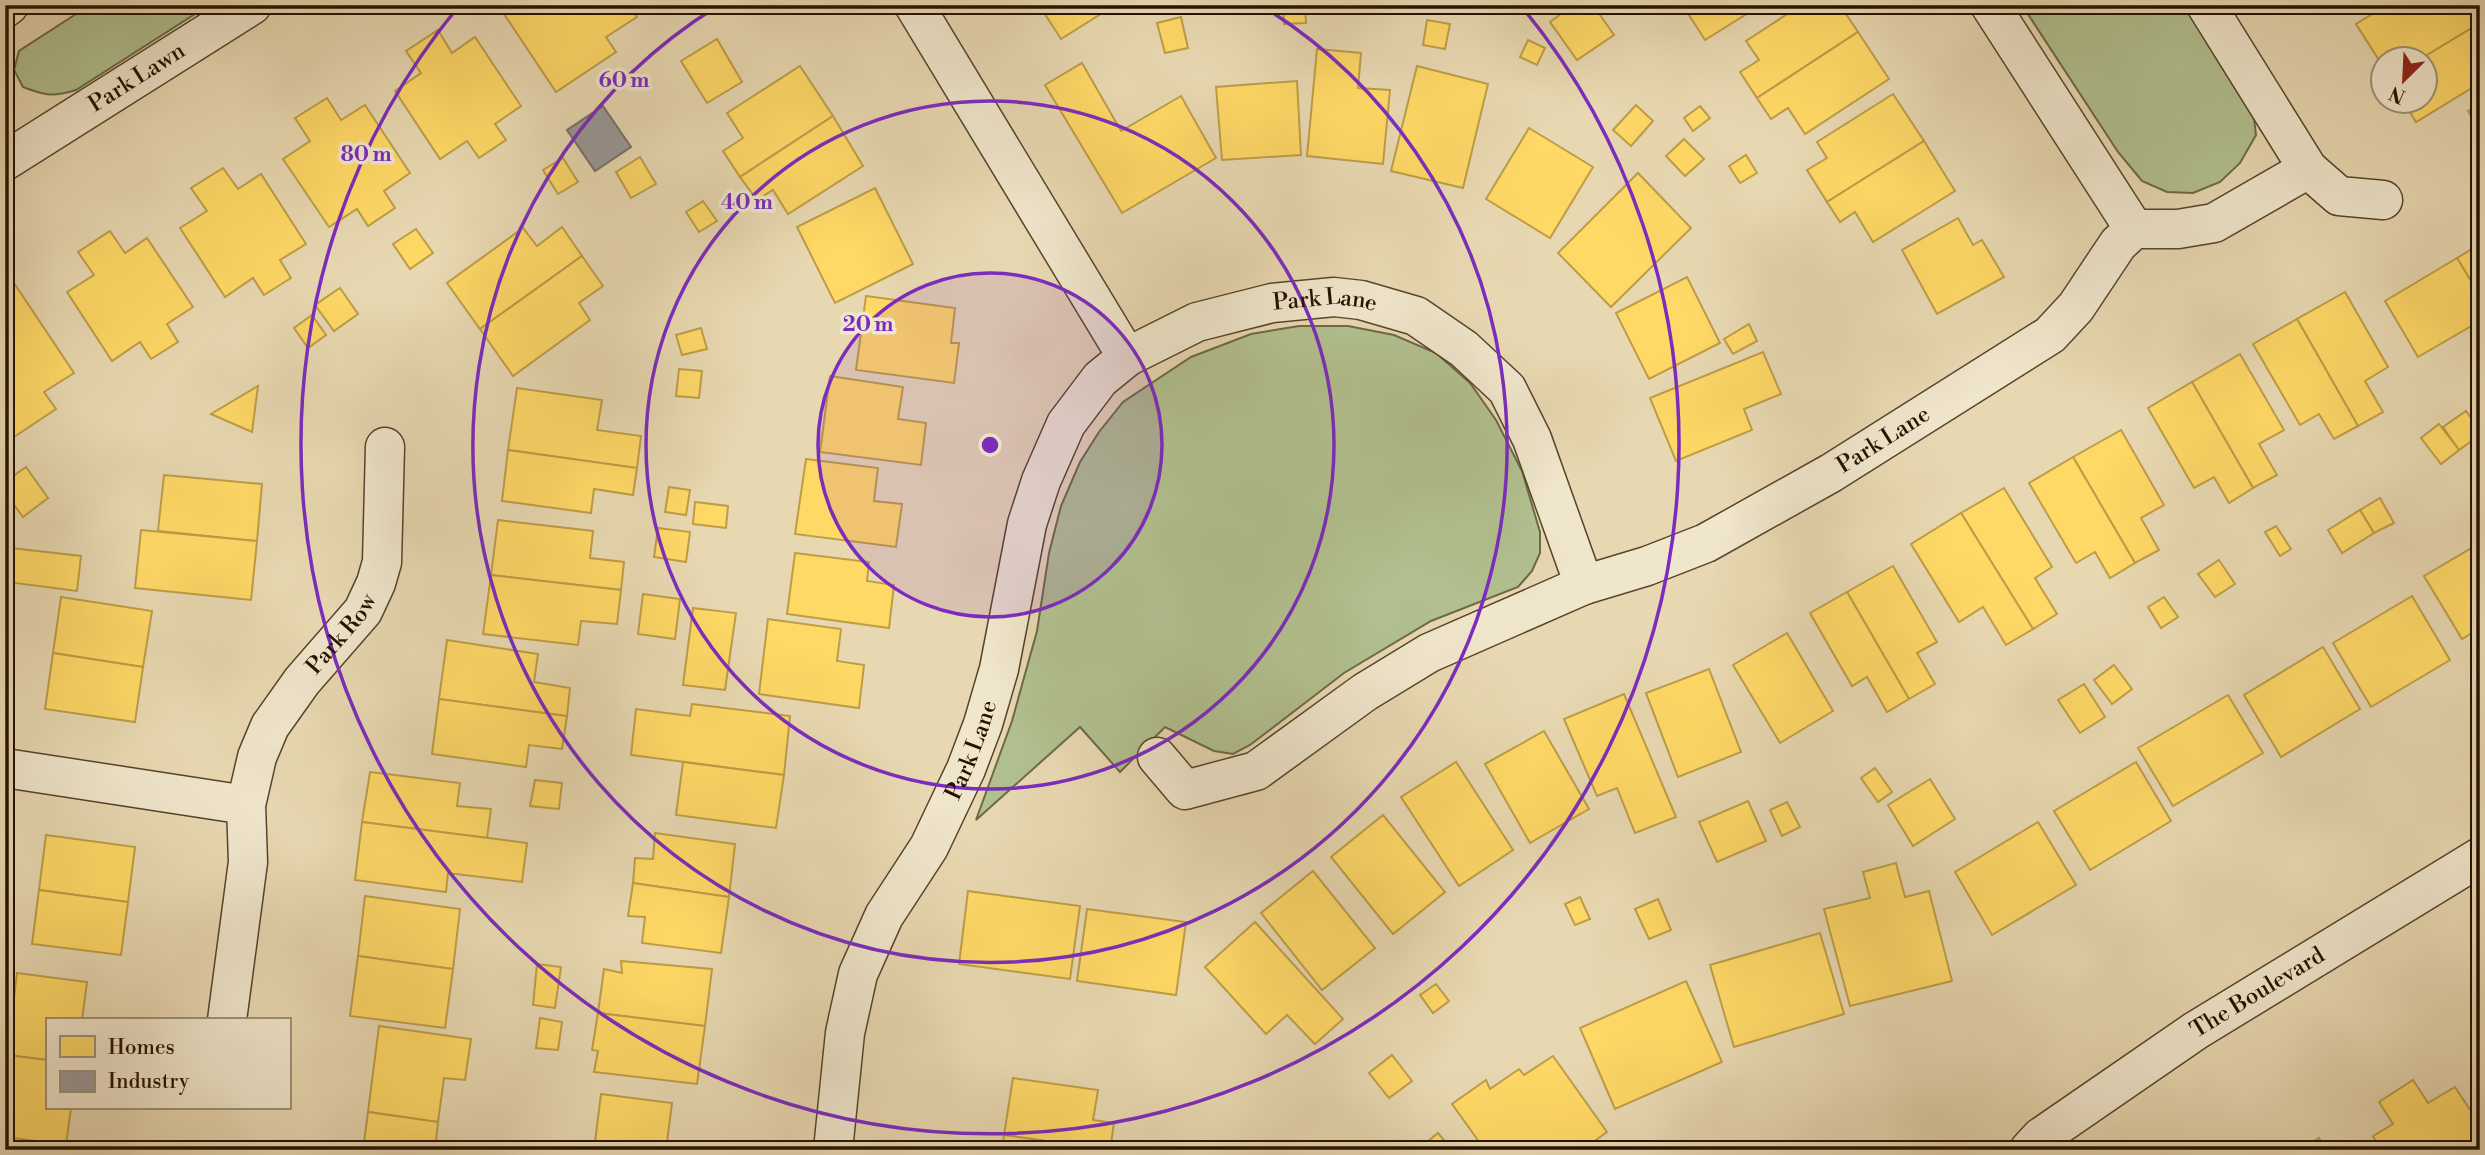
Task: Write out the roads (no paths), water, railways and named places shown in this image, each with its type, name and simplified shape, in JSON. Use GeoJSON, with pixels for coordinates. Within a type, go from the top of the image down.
{"type":"FeatureCollection","features":[{"type":"Feature","properties":{"kind":"street","name":"Park Lawn"},"geometry":{"type":"LineString","coordinates":[[11,146],[252,5]]}},
{"type":"Feature","properties":{"kind":"street"},"geometry":{"type":"LineString","coordinates":[[914,5],[1126,357]]}},
{"type":"Feature","properties":{"kind":"street"},"geometry":{"type":"LineString","coordinates":[[1990,5],[2134,229],[2178,229],[2214,223],[2308,169]]}},
{"type":"Feature","properties":{"kind":"street"},"geometry":{"type":"LineString","coordinates":[[2206,5],[2308,169],[2339,196],[2382,200]]}},
{"type":"Feature","properties":{"kind":"street","name":"Park Lane"},"geometry":{"type":"LineString","coordinates":[[1157,757],[1185,790],[1256,771],[1365,692],[1429,653],[1584,585],[1647,566],[1706,542],[1831,474],[2050,335],[2077,307],[2118,244],[2134,229]]}},
{"type":"Feature","properties":{"kind":"street","name":"Park Lane"},"geometry":{"type":"LineString","coordinates":[[833,1150],[845,1033],[858,974],[884,916],[929,847],[983,724],[999,669],[1027,524],[1041,481],[1066,424],[1100,379],[1126,357],[1197,323],[1272,303],[1334,297],[1361,300],[1416,316],[1464,349],[1507,389],[1532,439],[1584,585]]}},
{"type":"Feature","properties":{"kind":"street","name":"Park Row"},"geometry":{"type":"LineString","coordinates":[[226,1018],[248,862],[246,805],[257,757],[270,726],[302,681],[363,611],[376,583],[382,562],[385,447]]}},
{"type":"Feature","properties":{"kind":"street"},"geometry":{"type":"LineString","coordinates":[[5,768],[246,805]]}},
{"type":"Feature","properties":{"kind":"street","name":"The Boulevard"},"geometry":{"type":"LineString","coordinates":[[1998,1150],[2035,1143],[2195,1031],[2480,857]]}}]}
